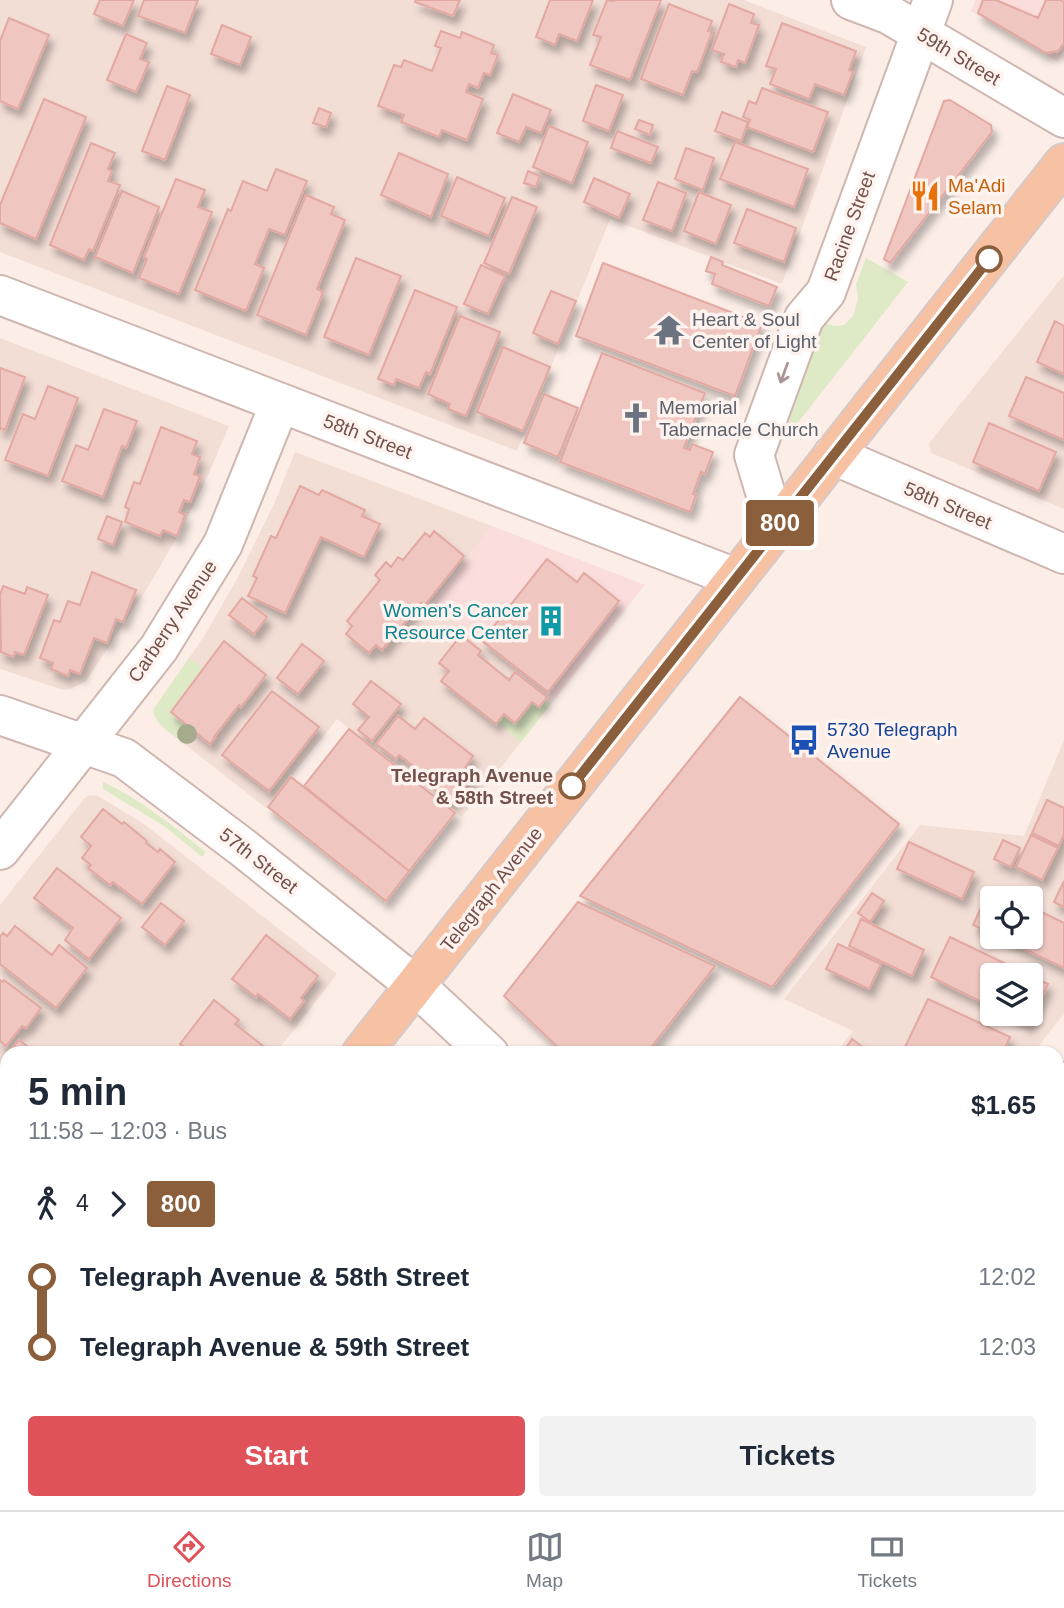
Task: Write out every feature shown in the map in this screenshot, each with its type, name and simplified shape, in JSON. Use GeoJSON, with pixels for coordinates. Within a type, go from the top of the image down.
{"type":"FeatureCollection","features":[{"type":"Feature","properties":{"kind":"main road","name":"Telegraph Avenue"},"geometry":{"type":"LineString","coordinates":[[367,1046],[1064,163]]}},
{"type":"Feature","properties":{"kind":"street","name":"59th Street"},"geometry":{"type":"LineString","coordinates":[[851,0],[888,14],[927,17],[1064,118]]}},
{"type":"Feature","properties":{"kind":"street","name":"Racine Street"},"geometry":{"type":"LineString","coordinates":[[776,528],[754,455],[804,318],[826,292],[927,17]]}},
{"type":"Feature","properties":{"kind":"street","name":"58th Street"},"geometry":{"type":"LineString","coordinates":[[0,295],[736,578]]}},
{"type":"Feature","properties":{"kind":"street","name":"Carberry Avenue"},"geometry":{"type":"LineString","coordinates":[[0,850],[159,648],[223,544],[280,403]]}},
{"type":"Feature","properties":{"kind":"street","name":"58th Street"},"geometry":{"type":"LineString","coordinates":[[833,455],[1064,554]]}},
{"type":"Feature","properties":{"kind":"street","name":"57th Street"},"geometry":{"type":"LineString","coordinates":[[0,715],[124,758],[242,847],[415,985],[480,1046]]}},
{"type":"Feature","properties":{"kind":"shaded area"},"geometry":{"type":"Polygon","coordinates":[[[0,0],[744,0],[866,47],[782,284],[610,219],[517,451],[0,252],[0,0]]]}},
{"type":"Feature","properties":{"kind":"shaded area"},"geometry":{"type":"Polygon","coordinates":[[[976,0],[1064,0],[1064,51],[1057,61],[971,11],[976,0]]]}},
{"type":"Feature","properties":{"kind":"shaded area"},"geometry":{"type":"Polygon","coordinates":[[[1064,275],[1064,509],[931,453],[929,443],[1064,275]]]}},
{"type":"Feature","properties":{"kind":"shaded area"},"geometry":{"type":"Polygon","coordinates":[[[0,338],[229,426],[203,487],[148,587],[86,681],[71,689],[63,690],[0,669],[0,338]]]}},
{"type":"Feature","properties":{"kind":"shaded area"},"geometry":{"type":"Polygon","coordinates":[[[295,452],[492,526],[432,603],[554,700],[462,817],[337,719],[266,808],[159,724],[155,717],[153,710],[205,635],[238,577],[274,504],[295,452]]]}},
{"type":"Feature","properties":{"kind":"shaded area"},"geometry":{"type":"Polygon","coordinates":[[[492,526],[645,585],[554,700],[432,603],[492,526]]]}},
{"type":"Feature","properties":{"kind":"shaded area"},"geometry":{"type":"Polygon","coordinates":[[[1064,740],[1064,1014],[1039,1046],[841,1046],[853,1031],[784,999],[920,825],[1024,836],[1064,740]]]}},
{"type":"Feature","properties":{"kind":"shaded area"},"geometry":{"type":"Polygon","coordinates":[[[87,796],[100,797],[144,824],[337,974],[281,1046],[0,1046],[0,905],[87,796]]]}},
{"type":"Feature","properties":{"kind":"green space"},"geometry":{"type":"Polygon","coordinates":[[[866,258],[908,282],[786,438],[779,435],[819,322],[834,326],[844,325],[853,316],[858,299],[856,284],[866,258]]]}},
{"type":"Feature","properties":{"kind":"green space"},"geometry":{"type":"Polygon","coordinates":[[[189,658],[203,668],[171,711],[188,725],[178,739],[159,723],[153,710],[189,658]]]}},
{"type":"Feature","properties":{"kind":"green space"},"geometry":{"type":"Polygon","coordinates":[[[544,700],[550,705],[521,742],[497,723],[504,714],[516,723],[532,702],[538,707],[544,700]]]}},
{"type":"Feature","properties":{"kind":"green space"},"geometry":{"type":"Polygon","coordinates":[[[103,782],[144,805],[206,852],[202,857],[164,826],[103,789],[103,782]]]}},
{"type":"Feature","properties":{"kind":"building"},"geometry":{"type":"Polygon","coordinates":[[[100,0],[134,0],[123,26],[94,14],[100,0]]]}},
{"type":"Feature","properties":{"kind":"building"},"geometry":{"type":"Polygon","coordinates":[[[144,0],[198,0],[185,33],[138,16],[144,0]]]}},
{"type":"Feature","properties":{"kind":"building"},"geometry":{"type":"Polygon","coordinates":[[[460,0],[453,16],[415,2],[460,0]]]}},
{"type":"Feature","properties":{"kind":"building"},"geometry":{"type":"Polygon","coordinates":[[[550,0],[593,0],[577,41],[559,34],[555,45],[536,37],[550,0]]]}},
{"type":"Feature","properties":{"kind":"building"},"geometry":{"type":"Polygon","coordinates":[[[607,0],[661,0],[630,80],[590,65],[601,37],[593,35],[607,0]]]}},
{"type":"Feature","properties":{"kind":"building"},"geometry":{"type":"Polygon","coordinates":[[[983,0],[996,0],[1038,18],[1046,0],[1061,0],[1064,2],[1064,43],[1058,51],[1046,53],[978,13],[983,0]]]}},
{"type":"Feature","properties":{"kind":"building"},"geometry":{"type":"Polygon","coordinates":[[[669,4],[712,21],[708,31],[712,32],[697,72],[692,71],[683,95],[641,79],[669,4]]]}},
{"type":"Feature","properties":{"kind":"building"},"geometry":{"type":"Polygon","coordinates":[[[729,4],[754,14],[751,23],[759,25],[745,63],[738,60],[736,67],[721,62],[724,54],[712,50],[729,4]]]}},
{"type":"Feature","properties":{"kind":"building"},"geometry":{"type":"Polygon","coordinates":[[[9,18],[49,35],[18,109],[0,101],[0,41],[9,18]]]}},
{"type":"Feature","properties":{"kind":"building"},"geometry":{"type":"Polygon","coordinates":[[[782,23],[856,51],[849,70],[853,72],[844,95],[815,84],[809,99],[770,84],[776,69],[766,66],[782,23]]]}},
{"type":"Feature","properties":{"kind":"building"},"geometry":{"type":"Polygon","coordinates":[[[222,25],[251,37],[240,65],[211,54],[222,25]]]}},
{"type":"Feature","properties":{"kind":"building"},"geometry":{"type":"Polygon","coordinates":[[[441,31],[460,38],[462,32],[494,45],[491,53],[498,55],[490,75],[484,73],[478,88],[469,84],[466,92],[483,99],[467,140],[442,130],[439,137],[401,122],[404,115],[378,106],[394,65],[401,67],[404,60],[432,71],[441,48],[435,46],[441,31]]]}},
{"type":"Feature","properties":{"kind":"building"},"geometry":{"type":"Polygon","coordinates":[[[126,34],[147,43],[140,59],[149,62],[136,92],[107,80],[126,34]]]}},
{"type":"Feature","properties":{"kind":"building"},"geometry":{"type":"Polygon","coordinates":[[[596,85],[623,95],[609,131],[583,121],[596,85]]]}},
{"type":"Feature","properties":{"kind":"building"},"geometry":{"type":"Polygon","coordinates":[[[167,86],[190,95],[165,160],[142,151],[167,86]]]}},
{"type":"Feature","properties":{"kind":"building"},"geometry":{"type":"Polygon","coordinates":[[[762,88],[828,112],[813,152],[747,127],[750,120],[743,117],[749,101],[756,104],[762,88]]]}},
{"type":"Feature","properties":{"kind":"building"},"geometry":{"type":"Polygon","coordinates":[[[513,94],[551,110],[541,133],[526,127],[519,142],[497,133],[513,94]]]}},
{"type":"Feature","properties":{"kind":"building"},"geometry":{"type":"Polygon","coordinates":[[[44,99],[86,117],[36,239],[0,223],[0,205],[44,99]]]}},
{"type":"Feature","properties":{"kind":"building","name":"Ma'Adi Selam"},"geometry":{"type":"Polygon","coordinates":[[[950,100],[991,125],[992,132],[890,263],[884,259],[944,101],[950,100]]]}},
{"type":"Feature","properties":{"kind":"building"},"geometry":{"type":"Polygon","coordinates":[[[319,108],[331,113],[326,127],[313,123],[319,108]]]}},
{"type":"Feature","properties":{"kind":"building"},"geometry":{"type":"Polygon","coordinates":[[[722,112],[748,122],[741,141],[715,131],[722,112]]]}},
{"type":"Feature","properties":{"kind":"building"},"geometry":{"type":"Polygon","coordinates":[[[639,120],[653,125],[650,135],[635,129],[639,120]]]}},
{"type":"Feature","properties":{"kind":"building"},"geometry":{"type":"Polygon","coordinates":[[[549,126],[588,142],[572,183],[533,167],[549,126]]]}},
{"type":"Feature","properties":{"kind":"building"},"geometry":{"type":"Polygon","coordinates":[[[617,131],[658,147],[651,163],[611,148],[617,131]]]}},
{"type":"Feature","properties":{"kind":"building"},"geometry":{"type":"Polygon","coordinates":[[[735,142],[808,169],[794,207],[720,179],[735,142]]]}},
{"type":"Feature","properties":{"kind":"building"},"geometry":{"type":"Polygon","coordinates":[[[91,143],[115,153],[108,169],[112,171],[108,181],[120,185],[93,251],[89,249],[84,260],[50,245],[91,143]]]}},
{"type":"Feature","properties":{"kind":"building"},"geometry":{"type":"Polygon","coordinates":[[[686,148],[714,158],[703,190],[675,179],[686,148]]]}},
{"type":"Feature","properties":{"kind":"building"},"geometry":{"type":"Polygon","coordinates":[[[399,153],[448,174],[431,217],[381,195],[399,153]]]}},
{"type":"Feature","properties":{"kind":"building"},"geometry":{"type":"Polygon","coordinates":[[[276,169],[307,181],[285,235],[269,229],[255,264],[264,268],[246,311],[195,290],[228,209],[231,211],[243,181],[267,191],[276,169]]]}},
{"type":"Feature","properties":{"kind":"building"},"geometry":{"type":"Polygon","coordinates":[[[528,171],[540,176],[536,187],[524,183],[528,171]]]}},
{"type":"Feature","properties":{"kind":"building"},"geometry":{"type":"Polygon","coordinates":[[[457,177],[505,198],[489,236],[441,216],[457,177]]]}},
{"type":"Feature","properties":{"kind":"building"},"geometry":{"type":"Polygon","coordinates":[[[594,178],[630,194],[619,218],[584,202],[594,178]]]}},
{"type":"Feature","properties":{"kind":"building"},"geometry":{"type":"Polygon","coordinates":[[[176,179],[205,190],[198,207],[212,212],[179,294],[139,278],[147,259],[144,257],[176,179]]]}},
{"type":"Feature","properties":{"kind":"building"},"geometry":{"type":"Polygon","coordinates":[[[658,182],[686,193],[672,231],[643,220],[658,182]]]}},
{"type":"Feature","properties":{"kind":"building"},"geometry":{"type":"Polygon","coordinates":[[[122,191],[159,207],[133,273],[95,257],[122,191]]]}},
{"type":"Feature","properties":{"kind":"building"},"geometry":{"type":"Polygon","coordinates":[[[699,192],[731,205],[716,244],[684,231],[699,192]]]}},
{"type":"Feature","properties":{"kind":"building"},"geometry":{"type":"Polygon","coordinates":[[[306,195],[334,207],[331,214],[345,220],[317,289],[323,292],[306,335],[257,315],[306,195]]]}},
{"type":"Feature","properties":{"kind":"building"},"geometry":{"type":"Polygon","coordinates":[[[512,197],[537,207],[509,274],[484,263],[512,197]]]}},
{"type":"Feature","properties":{"kind":"building"},"geometry":{"type":"Polygon","coordinates":[[[747,209],[796,228],[784,262],[734,243],[747,209]]]}},
{"type":"Feature","properties":{"kind":"building"},"geometry":{"type":"Polygon","coordinates":[[[711,257],[723,262],[722,265],[777,287],[769,306],[712,284],[715,274],[706,271],[711,257]]]}},
{"type":"Feature","properties":{"kind":"building"},"geometry":{"type":"Polygon","coordinates":[[[356,258],[401,276],[369,355],[324,337],[356,258]]]}},
{"type":"Feature","properties":{"kind":"building","name":"Heart & Soul Center of Light"},"geometry":{"type":"Polygon","coordinates":[[[603,263],[762,324],[735,396],[576,336],[603,263]]]}},
{"type":"Feature","properties":{"kind":"building"},"geometry":{"type":"Polygon","coordinates":[[[481,265],[505,276],[488,314],[464,304],[481,265]]]}},
{"type":"Feature","properties":{"kind":"building"},"geometry":{"type":"Polygon","coordinates":[[[415,290],[457,307],[430,374],[426,372],[419,388],[396,379],[394,385],[378,379],[415,290]]]}},
{"type":"Feature","properties":{"kind":"building"},"geometry":{"type":"Polygon","coordinates":[[[551,291],[576,301],[558,344],[533,333],[551,291]]]}},
{"type":"Feature","properties":{"kind":"building"},"geometry":{"type":"Polygon","coordinates":[[[460,316],[500,332],[466,416],[448,409],[450,404],[428,394],[460,316]]]}},
{"type":"Feature","properties":{"kind":"building"},"geometry":{"type":"Polygon","coordinates":[[[1055,321],[1064,326],[1064,374],[1037,362],[1055,321]]]}},
{"type":"Feature","properties":{"kind":"building"},"geometry":{"type":"Polygon","coordinates":[[[503,347],[550,367],[523,431],[477,412],[503,347]]]}},
{"type":"Feature","properties":{"kind":"building","name":"Memorial Tabernacle Church"},"geometry":{"type":"Polygon","coordinates":[[[602,353],[705,393],[684,448],[690,450],[692,444],[713,452],[705,474],[701,472],[690,512],[560,462],[602,353]]]}},
{"type":"Feature","properties":{"kind":"building"},"geometry":{"type":"Polygon","coordinates":[[[0,368],[25,377],[5,430],[0,430],[0,368]]]}},
{"type":"Feature","properties":{"kind":"building"},"geometry":{"type":"Polygon","coordinates":[[[1026,377],[1064,393],[1064,440],[1009,416],[1026,377]]]}},
{"type":"Feature","properties":{"kind":"building"},"geometry":{"type":"Polygon","coordinates":[[[48,386],[78,398],[48,476],[5,460],[23,414],[35,419],[48,386]]]}},
{"type":"Feature","properties":{"kind":"building"},"geometry":{"type":"Polygon","coordinates":[[[544,394],[578,408],[558,457],[524,443],[544,394]]]}},
{"type":"Feature","properties":{"kind":"building"},"geometry":{"type":"Polygon","coordinates":[[[104,409],[137,421],[126,448],[122,446],[103,497],[62,481],[76,445],[88,450],[104,409]]]}},
{"type":"Feature","properties":{"kind":"building"},"geometry":{"type":"Polygon","coordinates":[[[989,423],[1056,452],[1039,491],[973,462],[989,423]]]}},
{"type":"Feature","properties":{"kind":"building"},"geometry":{"type":"Polygon","coordinates":[[[161,427],[197,441],[192,454],[200,457],[194,474],[200,476],[190,502],[184,500],[179,512],[185,515],[177,536],[163,530],[160,536],[125,522],[129,509],[125,507],[134,482],[140,484],[161,427]]]}},
{"type":"Feature","properties":{"kind":"building"},"geometry":{"type":"Polygon","coordinates":[[[300,486],[319,495],[322,490],[365,510],[362,516],[380,524],[364,557],[321,537],[285,613],[248,596],[257,578],[253,576],[271,536],[276,538],[300,486]]]}},
{"type":"Feature","properties":{"kind":"building"},"geometry":{"type":"Polygon","coordinates":[[[107,516],[122,522],[113,545],[98,539],[107,516]]]}},
{"type":"Feature","properties":{"kind":"building"},"geometry":{"type":"Polygon","coordinates":[[[434,531],[464,556],[424,606],[421,603],[382,650],[376,645],[369,653],[346,634],[352,626],[347,621],[380,580],[375,575],[386,562],[391,567],[398,557],[403,560],[425,533],[430,537],[434,531]]]}},
{"type":"Feature","properties":{"kind":"building","name":"Women's Cancer Resource Center"},"geometry":{"type":"Polygon","coordinates":[[[547,559],[577,582],[584,573],[619,601],[548,692],[482,641],[547,559]]]}},
{"type":"Feature","properties":{"kind":"building"},"geometry":{"type":"Polygon","coordinates":[[[92,572],[136,590],[123,622],[116,619],[107,643],[94,638],[80,674],[70,670],[68,676],[51,669],[53,663],[40,658],[54,620],[60,622],[68,601],[80,605],[92,572]]]}},
{"type":"Feature","properties":{"kind":"building"},"geometry":{"type":"Polygon","coordinates":[[[3,586],[25,594],[27,587],[48,595],[24,655],[15,652],[13,657],[1,652],[0,595],[3,586]]]}},
{"type":"Feature","properties":{"kind":"building"},"geometry":{"type":"Polygon","coordinates":[[[242,598],[267,617],[254,634],[229,615],[242,598]]]}},
{"type":"Feature","properties":{"kind":"building"},"geometry":{"type":"Polygon","coordinates":[[[461,635],[481,651],[478,655],[509,680],[515,672],[547,697],[539,707],[532,702],[515,723],[504,714],[496,724],[441,681],[449,671],[439,663],[461,635]]]}},
{"type":"Feature","properties":{"kind":"building"},"geometry":{"type":"Polygon","coordinates":[[[224,641],[266,675],[210,744],[171,712],[224,641]]]}},
{"type":"Feature","properties":{"kind":"building"},"geometry":{"type":"Polygon","coordinates":[[[302,644],[324,661],[298,694],[277,678],[302,644]]]}},
{"type":"Feature","properties":{"kind":"building"},"geometry":{"type":"Polygon","coordinates":[[[371,681],[401,704],[372,741],[358,730],[369,717],[353,704],[371,681]]]}},
{"type":"Feature","properties":{"kind":"building"},"geometry":{"type":"Polygon","coordinates":[[[272,691],[319,727],[269,791],[222,755],[272,691]]]}},
{"type":"Feature","properties":{"kind":"building"},"geometry":{"type":"Polygon","coordinates":[[[740,697],[899,824],[772,987],[580,896],[740,697]]]}},
{"type":"Feature","properties":{"kind":"building"},"geometry":{"type":"Polygon","coordinates":[[[398,716],[415,729],[424,718],[473,756],[465,768],[474,775],[452,803],[432,788],[436,784],[399,755],[396,759],[376,744],[398,716]]]}},
{"type":"Feature","properties":{"kind":"building"},"geometry":{"type":"Polygon","coordinates":[[[349,729],[455,813],[409,871],[304,786],[349,729]]]}},
{"type":"Feature","properties":{"kind":"building"},"geometry":{"type":"Polygon","coordinates":[[[291,777],[409,871],[386,901],[268,807],[291,777]]]}},
{"type":"Feature","properties":{"kind":"building"},"geometry":{"type":"Polygon","coordinates":[[[1047,800],[1064,808],[1064,834],[1059,846],[1032,833],[1047,800]]]}},
{"type":"Feature","properties":{"kind":"building"},"geometry":{"type":"Polygon","coordinates":[[[103,809],[175,862],[142,904],[113,882],[110,885],[88,868],[91,865],[82,858],[91,846],[81,837],[103,809]]]}},
{"type":"Feature","properties":{"kind":"building"},"geometry":{"type":"Polygon","coordinates":[[[1031,835],[1058,848],[1042,880],[1016,867],[1031,835]]]}},
{"type":"Feature","properties":{"kind":"building"},"geometry":{"type":"Polygon","coordinates":[[[1003,840],[1020,848],[1011,867],[994,859],[1003,840]]]}},
{"type":"Feature","properties":{"kind":"building"},"geometry":{"type":"Polygon","coordinates":[[[909,842],[974,872],[962,899],[897,869],[909,842]]]}},
{"type":"Feature","properties":{"kind":"building"},"geometry":{"type":"Polygon","coordinates":[[[57,868],[121,918],[89,959],[65,940],[73,928],[34,898],[57,868]]]}},
{"type":"Feature","properties":{"kind":"building"},"geometry":{"type":"Polygon","coordinates":[[[1064,881],[1064,907],[1054,902],[1064,881]]]}},
{"type":"Feature","properties":{"kind":"building"},"geometry":{"type":"Polygon","coordinates":[[[872,893],[884,901],[870,922],[858,913],[872,893]]]}},
{"type":"Feature","properties":{"kind":"building"},"geometry":{"type":"Polygon","coordinates":[[[578,902],[715,966],[652,1046],[557,1046],[504,996],[578,902]]]}},
{"type":"Feature","properties":{"kind":"building"},"geometry":{"type":"Polygon","coordinates":[[[161,903],[184,921],[165,945],[142,927],[161,903]]]}},
{"type":"Feature","properties":{"kind":"building"},"geometry":{"type":"Polygon","coordinates":[[[980,910],[980,928],[973,925],[980,910]]]}},
{"type":"Feature","properties":{"kind":"building"},"geometry":{"type":"Polygon","coordinates":[[[1043,913],[1064,923],[1064,968],[1024,949],[1043,949],[1043,913]]]}},
{"type":"Feature","properties":{"kind":"building"},"geometry":{"type":"Polygon","coordinates":[[[861,919],[924,950],[912,976],[849,946],[861,919]]]}},
{"type":"Feature","properties":{"kind":"building"},"geometry":{"type":"Polygon","coordinates":[[[15,926],[52,955],[59,945],[87,968],[56,1008],[0,964],[0,937],[3,933],[7,936],[15,926]]]}},
{"type":"Feature","properties":{"kind":"building"},"geometry":{"type":"Polygon","coordinates":[[[266,935],[318,976],[301,998],[304,1001],[290,1019],[258,994],[256,997],[232,979],[266,935]]]}},
{"type":"Feature","properties":{"kind":"building"},"geometry":{"type":"Polygon","coordinates":[[[950,937],[1004,963],[980,963],[980,1001],[931,977],[950,937]]]}},
{"type":"Feature","properties":{"kind":"building"},"geometry":{"type":"Polygon","coordinates":[[[838,944],[881,964],[869,989],[826,969],[838,944]]]}},
{"type":"Feature","properties":{"kind":"building"},"geometry":{"type":"Polygon","coordinates":[[[0,980],[4,980],[41,1008],[26,1028],[22,1026],[6,1046],[0,1041],[0,980]]]}},
{"type":"Feature","properties":{"kind":"building"},"geometry":{"type":"Polygon","coordinates":[[[1043,982],[1048,984],[1043,995],[1043,982]]]}},
{"type":"Feature","properties":{"kind":"building"},"geometry":{"type":"Polygon","coordinates":[[[928,999],[980,1023],[980,1026],[986,1026],[1010,1037],[1006,1046],[905,1046],[928,999]]]}},
{"type":"Feature","properties":{"kind":"building"},"geometry":{"type":"Polygon","coordinates":[[[214,1000],[239,1020],[235,1024],[263,1046],[183,1046],[180,1044],[214,1000]]]}},
{"type":"Feature","properties":{"kind":"building"},"geometry":{"type":"Polygon","coordinates":[[[852,1039],[861,1046],[847,1046],[852,1039]]]}},
{"type":"Feature","properties":{"kind":"building"},"geometry":{"type":"Polygon","coordinates":[[[19,1040],[27,1046],[14,1046],[19,1040]]]}},
{"type":"Feature","properties":{"kind":"bus line","name":"800"},"geometry":{"type":"LineString","coordinates":[[572,786],[989,259]]}},
{"type":"Feature","properties":{"kind":"place","name":"Ma'Adi Selam"},"geometry":{"type":"Point","coordinates":[925,196]}},
{"type":"Feature","properties":{"kind":"place","name":"Heart & Soul Center of Light"},"geometry":{"type":"Point","coordinates":[669,330]}},
{"type":"Feature","properties":{"kind":"place","name":"Memorial Tabernacle Church"},"geometry":{"type":"Point","coordinates":[636,418]}},
{"type":"Feature","properties":{"kind":"place","name":"Women's Cancer Resource Center"},"geometry":{"type":"Point","coordinates":[551,621]}},
{"type":"Feature","properties":{"kind":"place","name":"5730 Telegraph Avenue"},"geometry":{"type":"Point","coordinates":[804,740]}},
{"type":"Feature","properties":{"kind":"place","name":"Telegraph Avenue & 58th Street"},"geometry":{"type":"Point","coordinates":[572,786]}}]}
